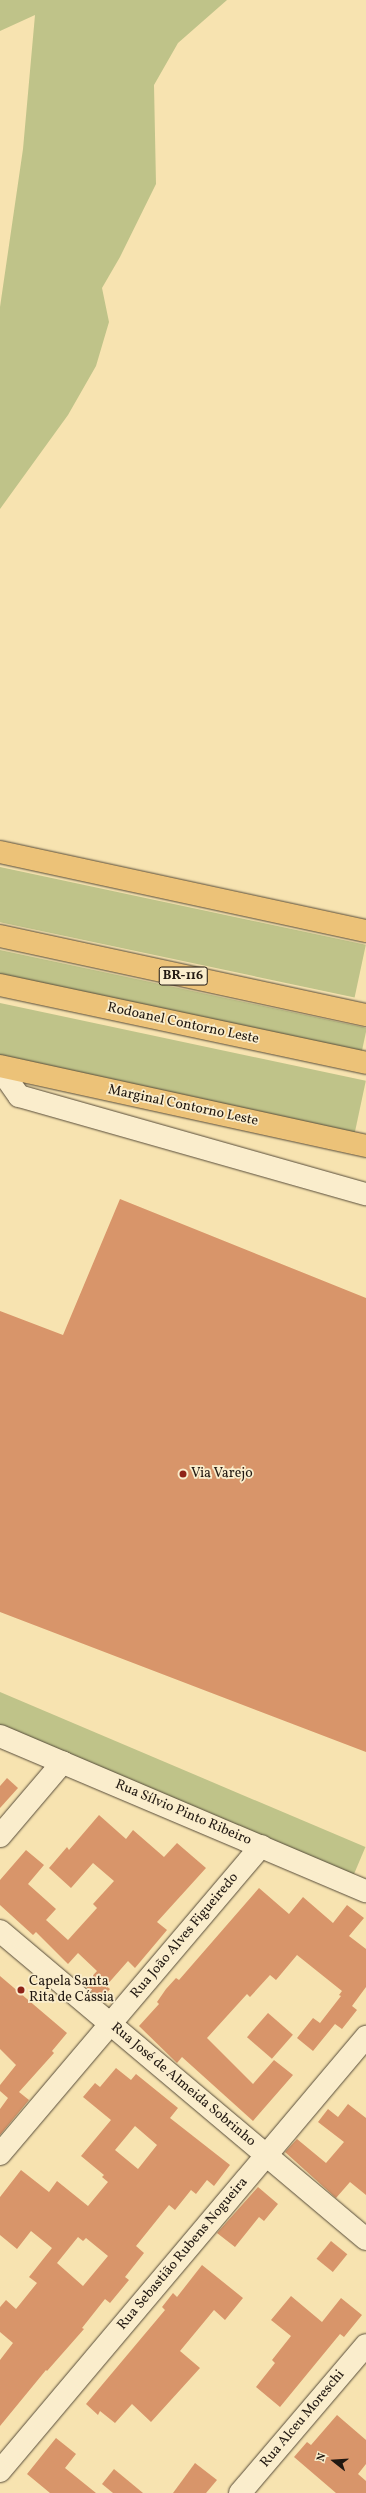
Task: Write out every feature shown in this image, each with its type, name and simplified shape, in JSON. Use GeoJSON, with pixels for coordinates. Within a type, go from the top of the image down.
{"type":"FeatureCollection","features":[{"type":"Feature","properties":{"kind":"main road"},"geometry":{"type":"LineString","coordinates":[[0,852],[366,931]]}},
{"type":"Feature","properties":{"kind":"main road","name":"BR-116"},"geometry":{"type":"LineString","coordinates":[[0,936],[366,1015]]}},
{"type":"Feature","properties":{"kind":"main road","name":"Rodoanel Contorno Leste"},"geometry":{"type":"LineString","coordinates":[[0,985],[366,1063]]}},
{"type":"Feature","properties":{"kind":"main road","name":"Marginal Contorno Leste"},"geometry":{"type":"LineString","coordinates":[[0,1068],[366,1146]]}},
{"type":"Feature","properties":{"kind":"street"},"geometry":{"type":"LineString","coordinates":[[0,1068],[19,1096],[366,1194]]}},
{"type":"Feature","properties":{"kind":"street","name":"Rua Sílvio Pinto Ribeiro"},"geometry":{"type":"LineString","coordinates":[[0,1736],[366,1890]]}},
{"type":"Feature","properties":{"kind":"street"},"geometry":{"type":"LineString","coordinates":[[0,1836],[62,1762]]}},
{"type":"Feature","properties":{"kind":"street","name":"Rua João Alves Figueiredo"},"geometry":{"type":"LineString","coordinates":[[0,2154],[261,1846]]}},
{"type":"Feature","properties":{"kind":"street","name":"Rua José de Almeida Sobrinho"},"geometry":{"type":"LineString","coordinates":[[0,1931],[366,2239]]}},
{"type":"Feature","properties":{"kind":"street","name":"Rua Sebastião Rubens Nogueira"},"geometry":{"type":"LineString","coordinates":[[0,2471],[366,2037]]}},
{"type":"Feature","properties":{"kind":"street","name":"Rua Alceu Moreschi"},"geometry":{"type":"LineString","coordinates":[[240,2493],[366,2345]]}},
{"type":"Feature","properties":{"kind":"green space"},"geometry":{"type":"Polygon","coordinates":[[[0,0],[227,0],[178,43],[154,85],[156,184],[120,257],[102,288],[109,322],[96,366],[68,415],[0,509],[0,307],[23,149],[35,15],[0,31],[0,0]]]}},
{"type":"Feature","properties":{"kind":"green space"},"geometry":{"type":"Polygon","coordinates":[[[0,867],[366,945],[355,998],[0,922],[0,867]]]}},
{"type":"Feature","properties":{"kind":"green space"},"geometry":{"type":"Polygon","coordinates":[[[0,950],[366,1028],[362,1051],[0,975],[0,950]]]}},
{"type":"Feature","properties":{"kind":"green space"},"geometry":{"type":"Polygon","coordinates":[[[0,1003],[366,1081],[354,1137],[0,1061],[0,1003]]]}},
{"type":"Feature","properties":{"kind":"green space"},"geometry":{"type":"Polygon","coordinates":[[[0,1692],[365,1847],[351,1881],[0,1732],[0,1692]]]}},
{"type":"Feature","properties":{"kind":"building","name":"Via Varejo"},"geometry":{"type":"Polygon","coordinates":[[[120,1199],[366,1298],[366,1752],[0,1612],[0,1311],[63,1335],[120,1199]]]}},
{"type":"Feature","properties":{"kind":"building"},"geometry":{"type":"Polygon","coordinates":[[[7,1778],[18,1788],[0,1808],[0,1786],[7,1778]]]}},
{"type":"Feature","properties":{"kind":"building"},"geometry":{"type":"Polygon","coordinates":[[[99,1815],[126,1839],[133,1830],[164,1857],[177,1843],[206,1868],[157,1922],[167,1930],[135,1968],[128,1961],[106,1986],[110,1989],[101,2000],[84,1985],[97,1971],[78,1953],[68,1964],[36,1932],[33,1935],[0,1905],[0,1880],[26,1850],[44,1865],[28,1884],[56,1909],[46,1920],[68,1940],[97,1908],[93,1904],[114,1881],[93,1863],[71,1888],[49,1868],[67,1847],[69,1850],[99,1815]]]}},
{"type":"Feature","properties":{"kind":"building"},"geometry":{"type":"Polygon","coordinates":[[[259,1888],[289,1914],[303,1897],[333,1923],[347,1905],[364,1918],[349,1936],[366,1949],[366,1987],[352,2006],[357,2010],[342,2029],[335,2024],[313,2051],[297,2038],[313,2018],[320,2023],[341,1996],[339,1995],[342,1991],[297,1955],[276,1980],[270,1975],[250,1997],[247,1994],[207,2038],[253,2084],[274,2060],[293,2075],[253,2121],[182,2057],[177,2063],[139,2026],[159,2004],[157,2002],[166,1989],[176,1978],[179,1980],[259,1888]]]}},
{"type":"Feature","properties":{"kind":"building"},"geometry":{"type":"Polygon","coordinates":[[[0,1976],[67,2033],[52,2051],[54,2053],[19,2092],[29,2100],[0,2135],[0,2109],[8,2098],[0,2091],[0,2085],[16,2065],[0,2049],[0,1976]]]}},
{"type":"Feature","properties":{"kind":"building"},"geometry":{"type":"Polygon","coordinates":[[[268,2013],[293,2035],[272,2059],[247,2037],[268,2013]]]}},
{"type":"Feature","properties":{"kind":"building"},"geometry":{"type":"Polygon","coordinates":[[[116,2068],[131,2080],[136,2074],[178,2108],[170,2118],[230,2165],[214,2186],[207,2180],[196,2194],[191,2190],[175,2210],[169,2205],[136,2246],[144,2253],[125,2277],[129,2280],[110,2303],[105,2299],[82,2328],[84,2329],[47,2371],[46,2370],[0,2426],[0,2360],[13,2343],[0,2332],[0,2307],[6,2300],[16,2309],[37,2283],[29,2277],[52,2248],[31,2231],[17,2249],[0,2235],[0,2197],[21,2170],[49,2192],[57,2181],[88,2206],[108,2182],[102,2177],[104,2175],[81,2156],[111,2120],[83,2097],[95,2083],[100,2087],[116,2068]],[[135,2126],[115,2150],[138,2169],[157,2145],[135,2126]],[[78,2237],[57,2263],[83,2286],[108,2256],[86,2238],[83,2241],[78,2237]]]}},
{"type":"Feature","properties":{"kind":"building"},"geometry":{"type":"Polygon","coordinates":[[[348,2104],[366,2118],[366,2195],[350,2182],[336,2198],[285,2152],[297,2139],[326,2163],[344,2142],[318,2122],[328,2109],[338,2117],[348,2104]]]}},
{"type":"Feature","properties":{"kind":"building"},"geometry":{"type":"Polygon","coordinates":[[[258,2187],[278,2204],[264,2221],[259,2217],[235,2247],[217,2233],[258,2187]]]}},
{"type":"Feature","properties":{"kind":"building"},"geometry":{"type":"Polygon","coordinates":[[[331,2241],[347,2254],[333,2272],[317,2259],[331,2241]]]}},
{"type":"Feature","properties":{"kind":"building"},"geometry":{"type":"Polygon","coordinates":[[[202,2265],[243,2298],[225,2320],[214,2310],[180,2351],[200,2368],[151,2422],[132,2404],[115,2423],[100,2411],[98,2415],[86,2404],[165,2310],[162,2307],[173,2293],[177,2297],[202,2265]]]}},
{"type":"Feature","properties":{"kind":"building"},"geometry":{"type":"Polygon","coordinates":[[[291,2296],[322,2322],[341,2298],[362,2315],[344,2337],[340,2334],[280,2407],[256,2387],[275,2363],[272,2360],[291,2336],[271,2320],[291,2296]]]}},
{"type":"Feature","properties":{"kind":"building"},"geometry":{"type":"Polygon","coordinates":[[[337,2415],[366,2440],[366,2464],[358,2474],[366,2481],[366,2493],[336,2493],[294,2457],[307,2442],[311,2445],[337,2415]]]}},
{"type":"Feature","properties":{"kind":"building"},"geometry":{"type":"Polygon","coordinates":[[[56,2438],[76,2454],[65,2468],[96,2493],[50,2493],[27,2474],[56,2438]]]}},
{"type":"Feature","properties":{"kind":"building"},"geometry":{"type":"Polygon","coordinates":[[[195,2463],[217,2480],[206,2493],[173,2493],[195,2463]]]}},
{"type":"Feature","properties":{"kind":"building"},"geometry":{"type":"Polygon","coordinates":[[[114,2469],[143,2493],[113,2493],[102,2484],[114,2469]]]}},
{"type":"Feature","properties":{"kind":"place","name":"Via Varejo"},"geometry":{"type":"Point","coordinates":[183,1474]}},
{"type":"Feature","properties":{"kind":"place","name":"Capela Santa Rita de Cássia"},"geometry":{"type":"Point","coordinates":[21,1990]}}]}
